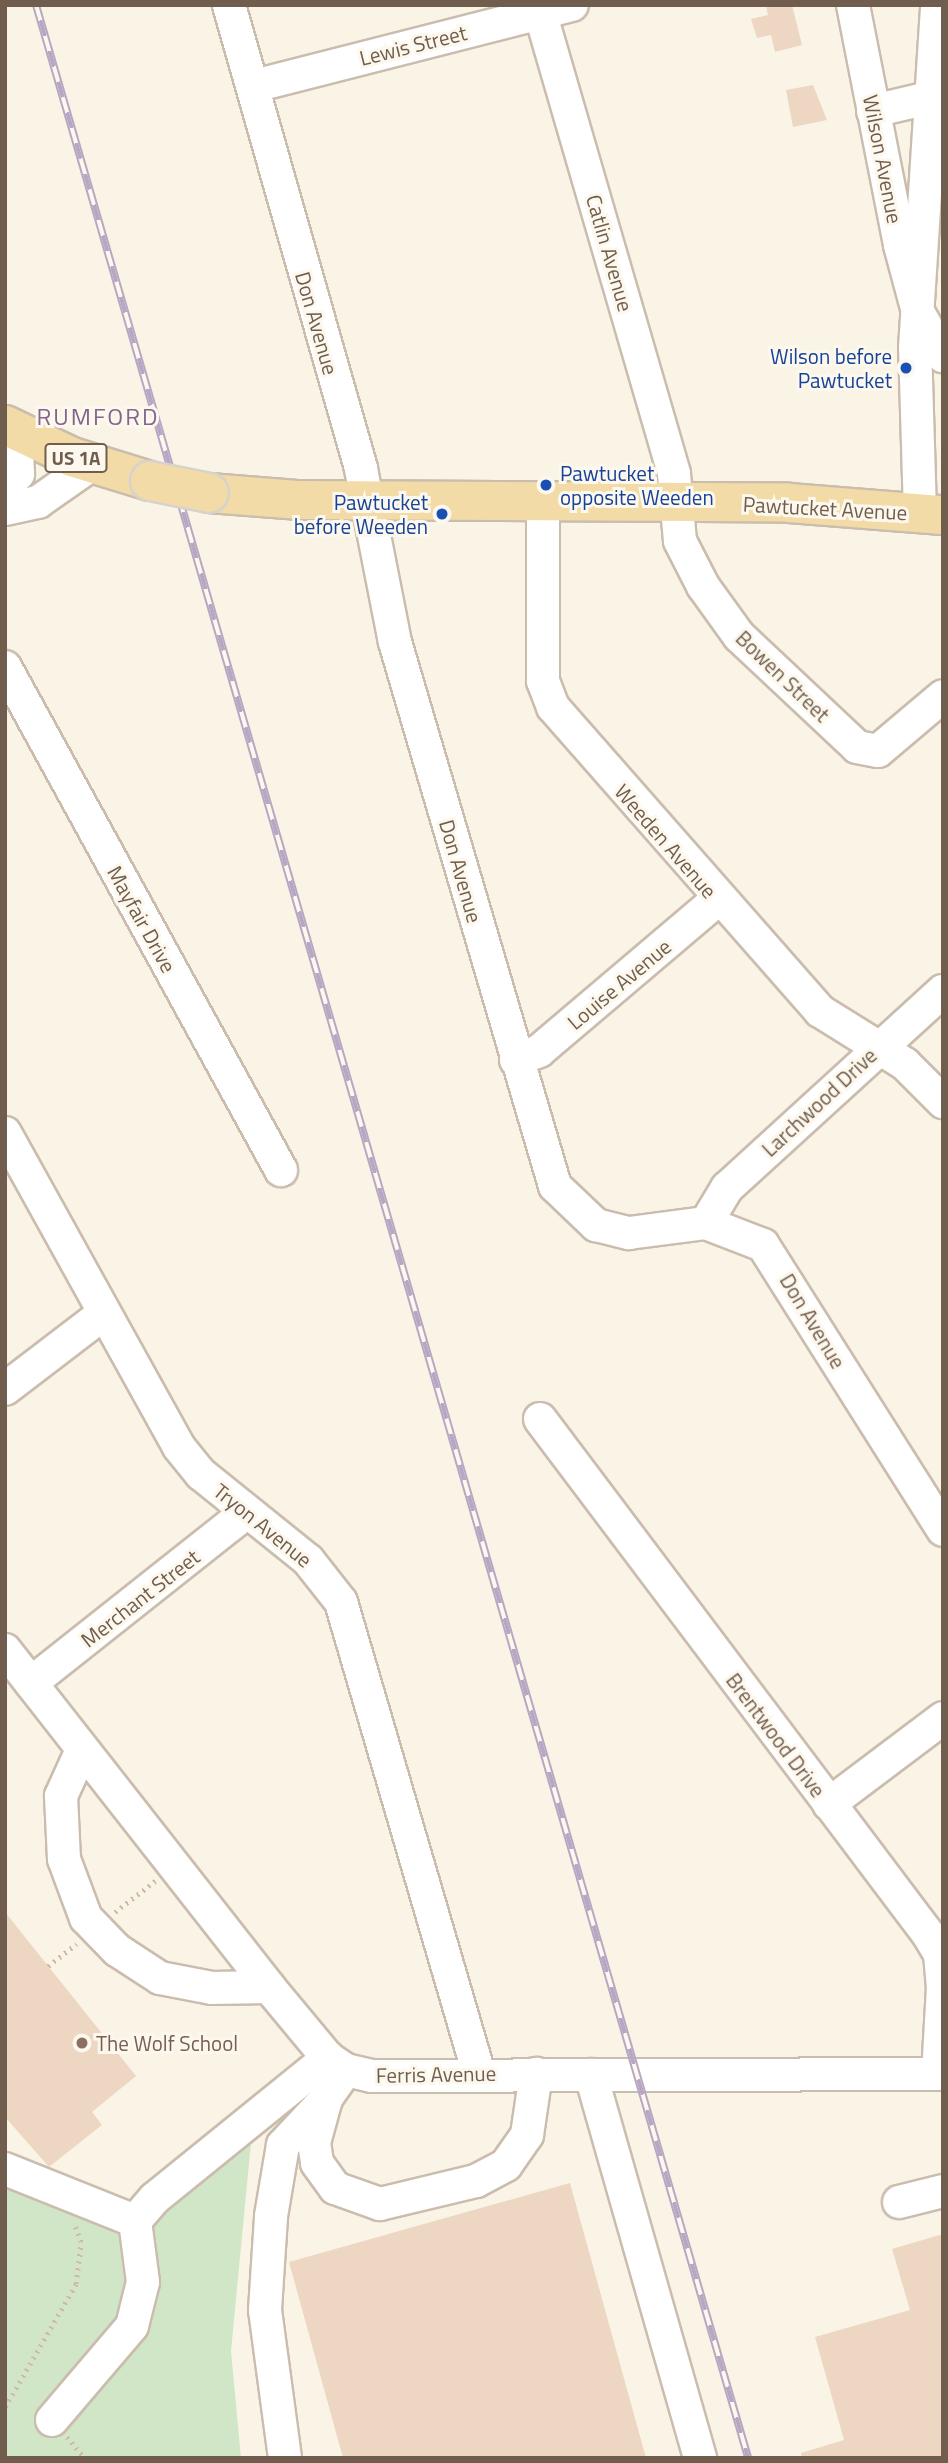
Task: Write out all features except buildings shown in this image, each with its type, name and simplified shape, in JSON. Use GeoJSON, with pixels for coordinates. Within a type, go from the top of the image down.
{"type":"FeatureCollection","features":[{"type":"Feature","properties":{"kind":"main road","name":"Pawtucket Avenue"},"geometry":{"type":"LineString","coordinates":[[10,428],[92,464],[150,481],[209,493],[364,501],[676,502],[931,514]]}},
{"type":"Feature","properties":{"kind":"street","name":"Don Avenue"},"geometry":{"type":"LineString","coordinates":[[229,5],[361,469],[364,501],[395,642],[544,1159],[571,1208],[596,1225],[629,1233],[706,1223],[763,1245],[781,1267],[943,1530]]}},
{"type":"Feature","properties":{"kind":"street","name":"Lewis Street"},"geometry":{"type":"LineString","coordinates":[[254,86],[539,9],[572,5]]}},
{"type":"Feature","properties":{"kind":"street","name":"Wilson Avenue"},"geometry":{"type":"LineString","coordinates":[[853,5],[873,111],[918,312]]}},
{"type":"Feature","properties":{"kind":"street"},"geometry":{"type":"LineString","coordinates":[[931,514],[918,312],[936,108],[937,5]]}},
{"type":"Feature","properties":{"kind":"street","name":"Catlin Avenue"},"geometry":{"type":"LineString","coordinates":[[539,9],[674,474],[676,502]]}},
{"type":"Feature","properties":{"kind":"street"},"geometry":{"type":"LineString","coordinates":[[873,111],[936,108]]}},
{"type":"Feature","properties":{"kind":"street"},"geometry":{"type":"LineString","coordinates":[[918,312],[943,356]]}},
{"type":"Feature","properties":{"kind":"street"},"geometry":{"type":"LineString","coordinates":[[5,486],[18,474],[10,428]]}},
{"type":"Feature","properties":{"kind":"street"},"geometry":{"type":"LineString","coordinates":[[5,509],[38,502],[92,464]]}},
{"type":"Feature","properties":{"kind":"street","name":"Weeden Avenue"},"geometry":{"type":"LineString","coordinates":[[543,502],[543,681],[553,707],[717,900],[820,1012],[905,1064],[943,1102]]}},
{"type":"Feature","properties":{"kind":"street","name":"Bowen Street"},"geometry":{"type":"LineString","coordinates":[[676,502],[681,541],[703,586],[739,636],[857,747],[878,751],[943,696]]}},
{"type":"Feature","properties":{"kind":"street","name":"Mayfair Drive"},"geometry":{"type":"LineString","coordinates":[[5,667],[281,1170]]}},
{"type":"Feature","properties":{"kind":"street","name":"Louise Avenue"},"geometry":{"type":"LineString","coordinates":[[516,1059],[539,1051],[717,900]]}},
{"type":"Feature","properties":{"kind":"street","name":"Larchwood Drive"},"geometry":{"type":"LineString","coordinates":[[706,1223],[727,1188],[943,991]]}},
{"type":"Feature","properties":{"kind":"street","name":"Tryon Avenue"},"geometry":{"type":"LineString","coordinates":[[5,1133],[178,1447],[247,1512],[308,1560],[341,1602],[478,2072]]}},
{"type":"Feature","properties":{"kind":"street"},"geometry":{"type":"LineString","coordinates":[[5,1389],[103,1314]]}},
{"type":"Feature","properties":{"kind":"street","name":"Brentwood Drive"},"geometry":{"type":"LineString","coordinates":[[540,1419],[940,1954],[940,2074]]}},
{"type":"Feature","properties":{"kind":"street","name":"Merchant Street"},"geometry":{"type":"LineString","coordinates":[[31,1683],[247,1512]]}},
{"type":"Feature","properties":{"kind":"street"},"geometry":{"type":"LineString","coordinates":[[5,1650],[269,1987],[337,2064]]}},
{"type":"Feature","properties":{"kind":"street"},"geometry":{"type":"LineString","coordinates":[[829,1804],[943,1718]]}},
{"type":"Feature","properties":{"kind":"street"},"geometry":{"type":"LineString","coordinates":[[82,1750],[61,1796],[64,1859],[86,1918],[117,1950],[160,1978],[212,1988],[269,1987]]}},
{"type":"Feature","properties":{"kind":"street"},"geometry":{"type":"LineString","coordinates":[[337,2064],[314,2143],[325,2177],[350,2196],[391,2204],[476,2181],[506,2165],[529,2128],[536,2074]]}},
{"type":"Feature","properties":{"kind":"street"},"geometry":{"type":"LineString","coordinates":[[52,2420],[132,2326],[143,2282],[135,2221],[155,2198],[337,2064]]}},
{"type":"Feature","properties":{"kind":"street","name":"Ferris Avenue"},"geometry":{"type":"LineString","coordinates":[[337,2064],[372,2076],[478,2072],[591,2075],[940,2074]]}},
{"type":"Feature","properties":{"kind":"street"},"geometry":{"type":"LineString","coordinates":[[591,2075],[700,2458]]}},
{"type":"Feature","properties":{"kind":"street"},"geometry":{"type":"LineString","coordinates":[[285,2458],[265,2310],[271,2216],[283,2145],[326,2099]]}},
{"type":"Feature","properties":{"kind":"street"},"geometry":{"type":"LineString","coordinates":[[5,2169],[135,2221]]}},
{"type":"Feature","properties":{"kind":"street"},"geometry":{"type":"LineString","coordinates":[[899,2202],[943,2191]]}},
{"type":"Feature","properties":{"kind":"path"},"geometry":{"type":"LineString","coordinates":[[5,2407],[76,2284],[81,2242],[67,2204],[46,2185]]}},
{"type":"Feature","properties":{"kind":"green space"},"geometry":{"type":"Polygon","coordinates":[[[251,2143],[231,2351],[241,2458],[5,2458],[5,2171],[151,2220],[251,2143]]]}},
{"type":"Feature","properties":{"kind":"railway"},"geometry":{"type":"LineString","coordinates":[[36,5],[748,2458]]}},
{"type":"Feature","properties":{"kind":"place","name":"Wilson before Pawtucket"},"geometry":{"type":"Point","coordinates":[906,368]}},
{"type":"Feature","properties":{"kind":"place","name":"Pawtucket opposite Weeden"},"geometry":{"type":"Point","coordinates":[546,485]}},
{"type":"Feature","properties":{"kind":"place","name":"Pawtucket before Weeden"},"geometry":{"type":"Point","coordinates":[442,514]}},
{"type":"Feature","properties":{"kind":"place","name":"The Wolf School"},"geometry":{"type":"Point","coordinates":[82,2043]}},
{"type":"Feature","properties":{"kind":"district","name":"RUMFORD"},"geometry":{"type":"Point","coordinates":[98,417]}}]}
